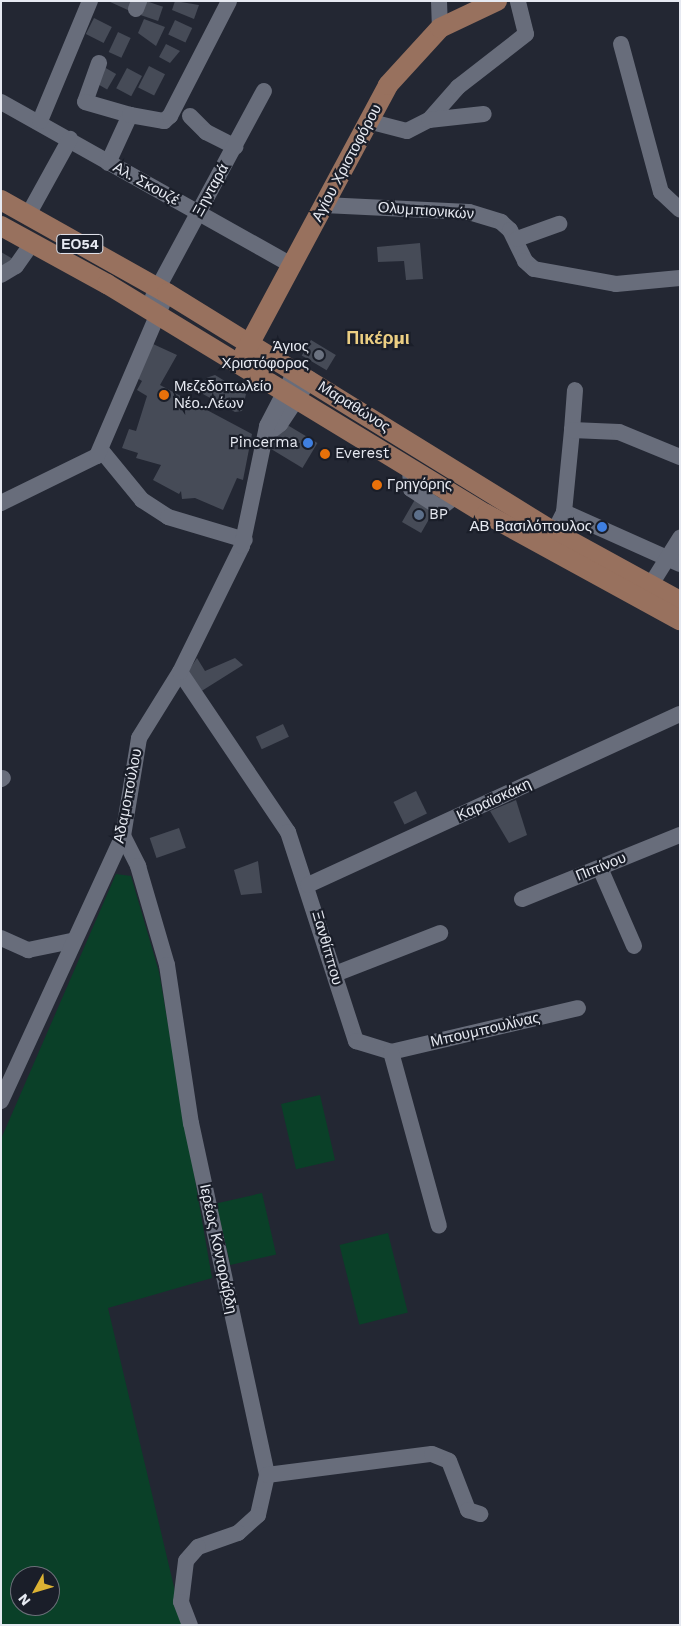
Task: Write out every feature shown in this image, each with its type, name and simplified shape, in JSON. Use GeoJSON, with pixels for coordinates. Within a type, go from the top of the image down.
{"type":"FeatureCollection","features":[{"type":"Feature","properties":{"kind":"main road","name":"Αγίου Χριστοφόρου"},"geometry":{"type":"LineString","coordinates":[[239,364],[368,121],[400,68],[440,28],[497,1]]}},
{"type":"Feature","properties":{"kind":"main road","name":"Μαραθώνος"},"geometry":{"type":"LineString","coordinates":[[1,200],[163,290],[554,532],[680,601]]}},
{"type":"Feature","properties":{"kind":"main road","name":"Μαραθώνος"},"geometry":{"type":"LineString","coordinates":[[1,226],[152,311],[456,496],[680,620]]}},
{"type":"Feature","properties":{"kind":"street"},"geometry":{"type":"LineString","coordinates":[[40,121],[90,1]]}},
{"type":"Feature","properties":{"kind":"street"},"geometry":{"type":"LineString","coordinates":[[99,63],[85,102],[130,115],[164,121],[170,116],[229,1]]}},
{"type":"Feature","properties":{"kind":"street"},"geometry":{"type":"LineString","coordinates":[[438,1],[440,28]]}},
{"type":"Feature","properties":{"kind":"street"},"geometry":{"type":"LineString","coordinates":[[429,120],[458,87],[526,34],[518,1]]}},
{"type":"Feature","properties":{"kind":"street"},"geometry":{"type":"LineString","coordinates":[[621,44],[661,192],[680,210]]}},
{"type":"Feature","properties":{"kind":"street","name":"Ξηνταρά"},"geometry":{"type":"LineString","coordinates":[[101,450],[152,311],[199,213],[264,91]]}},
{"type":"Feature","properties":{"kind":"street","name":"Αλ. Σκουζέ"},"geometry":{"type":"LineString","coordinates":[[1,102],[40,121],[108,163],[292,266]]}},
{"type":"Feature","properties":{"kind":"street"},"geometry":{"type":"LineString","coordinates":[[368,121],[407,131],[429,120],[484,114]]}},
{"type":"Feature","properties":{"kind":"street"},"geometry":{"type":"LineString","coordinates":[[108,163],[130,115]]}},
{"type":"Feature","properties":{"kind":"street"},"geometry":{"type":"LineString","coordinates":[[190,116],[206,132],[234,147]]}},
{"type":"Feature","properties":{"kind":"street"},"geometry":{"type":"LineString","coordinates":[[28,215],[70,140]]}},
{"type":"Feature","properties":{"kind":"street","name":"Ολυμπιονικών"},"geometry":{"type":"LineString","coordinates":[[324,205],[469,212],[501,222],[517,239],[525,262],[534,269],[616,284],[680,278]]}},
{"type":"Feature","properties":{"kind":"street"},"geometry":{"type":"LineString","coordinates":[[517,239],[559,224]]}},
{"type":"Feature","properties":{"kind":"street"},"geometry":{"type":"LineString","coordinates":[[1,275],[16,266],[32,243]]}},
{"type":"Feature","properties":{"kind":"street","name":"Αδαμοπούλου"},"geometry":{"type":"LineString","coordinates":[[1,1101],[72,941],[123,836],[140,738],[180,672],[245,540],[266,436],[303,375]]}},
{"type":"Feature","properties":{"kind":"street"},"geometry":{"type":"LineString","coordinates":[[554,532],[564,512],[575,390]]}},
{"type":"Feature","properties":{"kind":"street"},"geometry":{"type":"LineString","coordinates":[[572,430],[619,432],[680,456]]}},
{"type":"Feature","properties":{"kind":"street"},"geometry":{"type":"LineString","coordinates":[[1,503],[86,464],[101,450],[142,500],[168,517],[245,540]]}},
{"type":"Feature","properties":{"kind":"street"},"geometry":{"type":"LineString","coordinates":[[564,512],[674,561]]}},
{"type":"Feature","properties":{"kind":"street"},"geometry":{"type":"LineString","coordinates":[[650,586],[674,561],[680,538]]}},
{"type":"Feature","properties":{"kind":"street","name":"Ξανθίππου"},"geometry":{"type":"LineString","coordinates":[[180,672],[279,815],[308,885],[353,1037],[361,1045],[391,1052]]}},
{"type":"Feature","properties":{"kind":"street","name":"Καραϊσκάκη"},"geometry":{"type":"LineString","coordinates":[[308,885],[680,714]]}},
{"type":"Feature","properties":{"kind":"street","name":"Πιπίνου"},"geometry":{"type":"LineString","coordinates":[[522,900],[680,835]]}},
{"type":"Feature","properties":{"kind":"street","name":"Ιερέως Κοντοράβδη"},"geometry":{"type":"LineString","coordinates":[[123,836],[138,866],[167,965],[191,1123],[268,1475],[258,1515],[238,1533],[198,1547],[186,1562],[181,1602],[190,1625]]}},
{"type":"Feature","properties":{"kind":"street"},"geometry":{"type":"LineString","coordinates":[[600,868],[634,946]]}},
{"type":"Feature","properties":{"kind":"street"},"geometry":{"type":"LineString","coordinates":[[335,974],[440,933]]}},
{"type":"Feature","properties":{"kind":"street"},"geometry":{"type":"LineString","coordinates":[[1,938],[28,950],[72,941]]}},
{"type":"Feature","properties":{"kind":"street","name":"Μπουμπουλίνας"},"geometry":{"type":"LineString","coordinates":[[391,1052],[578,1008]]}},
{"type":"Feature","properties":{"kind":"street"},"geometry":{"type":"LineString","coordinates":[[391,1052],[439,1226]]}},
{"type":"Feature","properties":{"kind":"street"},"geometry":{"type":"LineString","coordinates":[[268,1475],[432,1454],[449,1461],[468,1510],[480,1514]]}},
{"type":"Feature","properties":{"kind":"green space"},"geometry":{"type":"Polygon","coordinates":[[[116,874],[131,876],[159,972],[212,1278],[108,1308],[183,1625],[1,1625],[1,1139],[116,874]]]}},
{"type":"Feature","properties":{"kind":"green space"},"geometry":{"type":"Polygon","coordinates":[[[320,1095],[335,1160],[296,1169],[281,1104],[320,1095]]]}},
{"type":"Feature","properties":{"kind":"green space"},"geometry":{"type":"Polygon","coordinates":[[[262,1193],[276,1254],[230,1265],[216,1204],[262,1193]]]}},
{"type":"Feature","properties":{"kind":"green space"},"geometry":{"type":"Polygon","coordinates":[[[388,1233],[408,1313],[359,1325],[339,1245],[388,1233]]]}},
{"type":"Feature","properties":{"kind":"building"},"geometry":{"type":"Polygon","coordinates":[[[108,1],[134,1],[130,11],[108,1]]]}},
{"type":"Feature","properties":{"kind":"building"},"geometry":{"type":"Polygon","coordinates":[[[146,1],[163,7],[158,21],[141,15],[146,1]]]}},
{"type":"Feature","properties":{"kind":"building"},"geometry":{"type":"Polygon","coordinates":[[[175,1],[199,5],[194,19],[172,10],[175,1]]]}},
{"type":"Feature","properties":{"kind":"building"},"geometry":{"type":"Polygon","coordinates":[[[94,18],[112,27],[104,43],[86,34],[94,18]]]}},
{"type":"Feature","properties":{"kind":"building"},"geometry":{"type":"Polygon","coordinates":[[[144,19],[165,27],[156,46],[138,33],[144,19]]]}},
{"type":"Feature","properties":{"kind":"building"},"geometry":{"type":"Polygon","coordinates":[[[175,20],[192,28],[185,43],[168,35],[175,20]]]}},
{"type":"Feature","properties":{"kind":"building"},"geometry":{"type":"Polygon","coordinates":[[[118,32],[131,38],[121,58],[109,52],[118,32]]]}},
{"type":"Feature","properties":{"kind":"building"},"geometry":{"type":"Polygon","coordinates":[[[166,44],[180,51],[170,63],[159,57],[166,44]]]}},
{"type":"Feature","properties":{"kind":"building"},"geometry":{"type":"Polygon","coordinates":[[[149,66],[165,74],[154,96],[138,87],[149,66]]]}},
{"type":"Feature","properties":{"kind":"building"},"geometry":{"type":"Polygon","coordinates":[[[104,67],[116,74],[107,90],[95,83],[104,67]]]}},
{"type":"Feature","properties":{"kind":"building"},"geometry":{"type":"Polygon","coordinates":[[[127,68],[142,76],[131,96],[116,88],[127,68]]]}},
{"type":"Feature","properties":{"kind":"building"},"geometry":{"type":"Polygon","coordinates":[[[420,243],[423,279],[406,280],[404,261],[378,262],[377,247],[420,243]]]}},
{"type":"Feature","properties":{"kind":"building"},"geometry":{"type":"Polygon","coordinates":[[[1,252],[13,259],[1,266],[1,252]]]}},
{"type":"Feature","properties":{"kind":"building","name":"Άγιος Χριστόφορος"},"geometry":{"type":"Polygon","coordinates":[[[311,340],[336,355],[327,370],[302,355],[311,340]]]}},
{"type":"Feature","properties":{"kind":"building"},"geometry":{"type":"Polygon","coordinates":[[[153,344],[177,355],[160,385],[252,434],[243,480],[237,478],[223,510],[195,498],[182,499],[181,491],[179,494],[153,480],[161,465],[136,458],[138,453],[122,448],[129,429],[136,431],[147,396],[137,390],[142,381],[137,378],[153,344]]]}},
{"type":"Feature","properties":{"kind":"building"},"geometry":{"type":"Polygon","coordinates":[[[215,375],[246,394],[242,411],[235,412],[203,394],[206,378],[215,375]]]}},
{"type":"Feature","properties":{"kind":"building"},"geometry":{"type":"Polygon","coordinates":[[[284,423],[317,443],[302,468],[269,448],[284,423]]]}},
{"type":"Feature","properties":{"kind":"building","name":"BP"},"geometry":{"type":"Polygon","coordinates":[[[417,496],[436,507],[421,533],[402,522],[417,496]]]}},
{"type":"Feature","properties":{"kind":"building"},"geometry":{"type":"Polygon","coordinates":[[[197,658],[205,671],[235,658],[243,665],[200,692],[187,673],[197,658]]]}},
{"type":"Feature","properties":{"kind":"building"},"geometry":{"type":"Polygon","coordinates":[[[283,724],[289,737],[262,749],[256,737],[283,724]]]}},
{"type":"Feature","properties":{"kind":"building"},"geometry":{"type":"Polygon","coordinates":[[[416,791],[427,813],[404,824],[394,802],[416,791]]]}},
{"type":"Feature","properties":{"kind":"building"},"geometry":{"type":"Polygon","coordinates":[[[516,800],[527,835],[509,843],[490,811],[516,800]]]}},
{"type":"Feature","properties":{"kind":"building"},"geometry":{"type":"Polygon","coordinates":[[[179,828],[186,848],[157,858],[150,838],[179,828]]]}},
{"type":"Feature","properties":{"kind":"building"},"geometry":{"type":"Polygon","coordinates":[[[258,861],[262,893],[241,895],[234,870],[258,861]]]}},
{"type":"Feature","properties":{"kind":"place","name":"Άγιος Χριστόφορος"},"geometry":{"type":"Point","coordinates":[319,355]}},
{"type":"Feature","properties":{"kind":"place","name":"Μεζεδοπωλείο Νέο..Λέων"},"geometry":{"type":"Point","coordinates":[164,395]}},
{"type":"Feature","properties":{"kind":"place","name":"Pincerma"},"geometry":{"type":"Point","coordinates":[308,443]}},
{"type":"Feature","properties":{"kind":"place","name":"Everest"},"geometry":{"type":"Point","coordinates":[325,454]}},
{"type":"Feature","properties":{"kind":"place","name":"Γρηγόρης"},"geometry":{"type":"Point","coordinates":[377,485]}},
{"type":"Feature","properties":{"kind":"place","name":"BP"},"geometry":{"type":"Point","coordinates":[419,515]}},
{"type":"Feature","properties":{"kind":"place","name":"ΑΒ Βασιλόπουλος"},"geometry":{"type":"Point","coordinates":[602,527]}},
{"type":"Feature","properties":{"kind":"district","name":"Πικέρμι"},"geometry":{"type":"Point","coordinates":[378,338]}}]}
